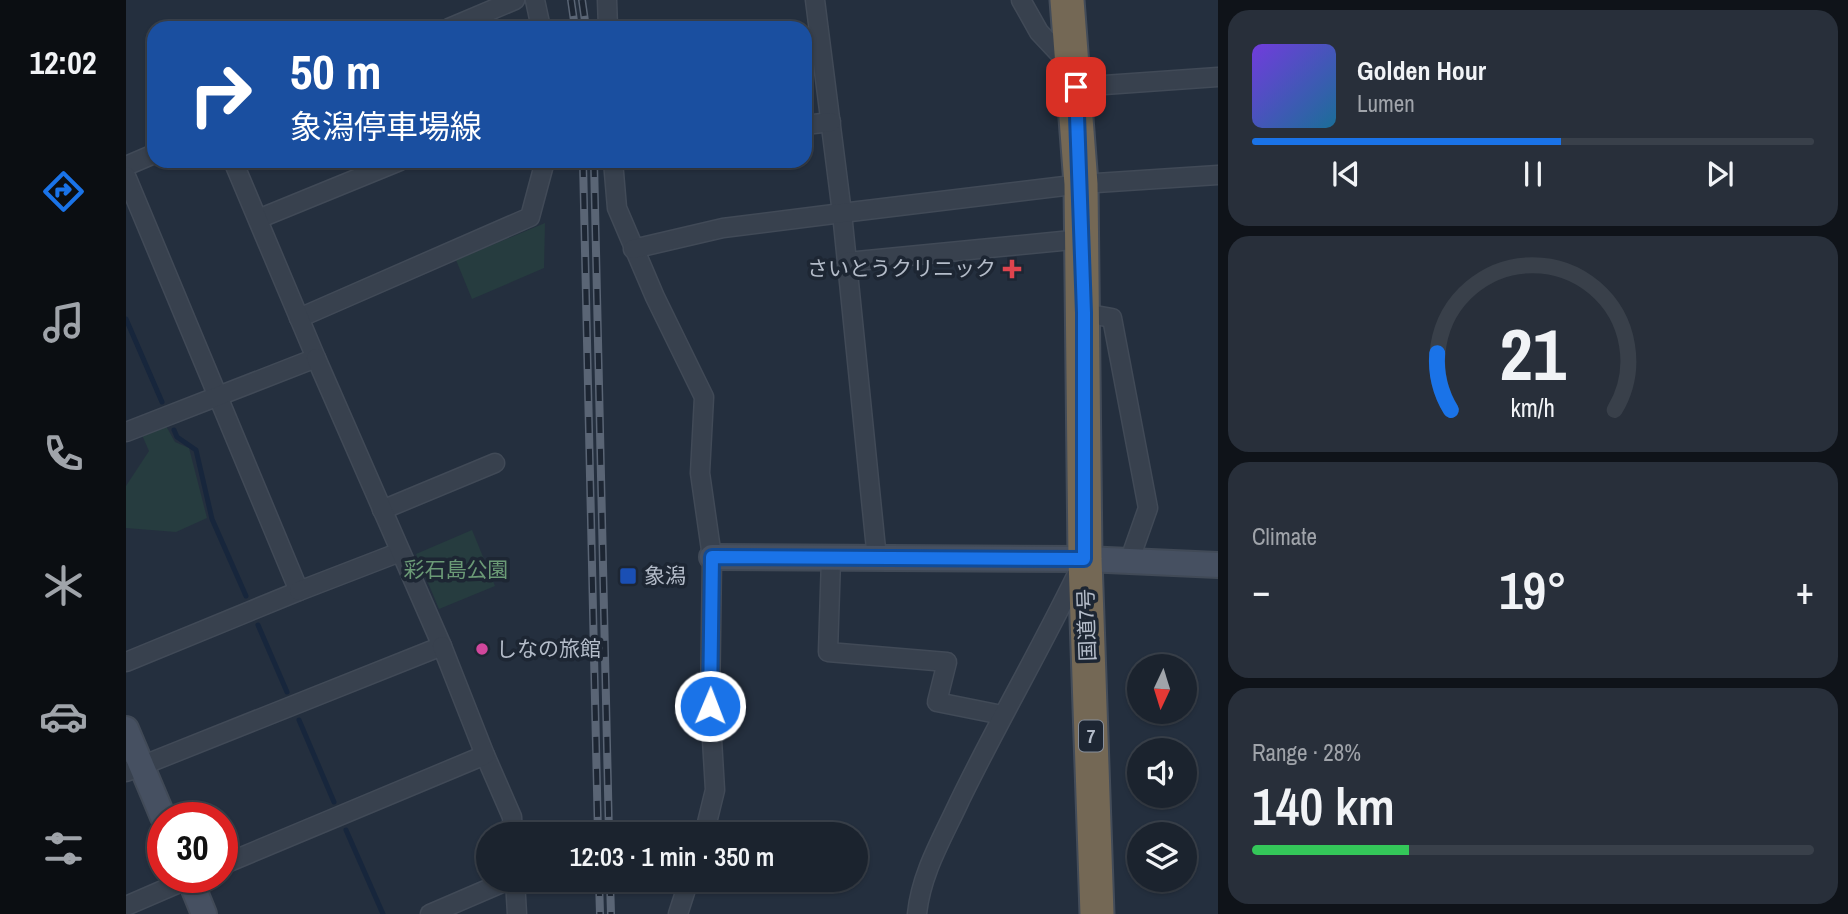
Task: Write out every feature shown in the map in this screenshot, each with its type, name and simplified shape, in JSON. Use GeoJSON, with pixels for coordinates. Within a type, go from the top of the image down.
{"type":"FeatureCollection","features":[{"type":"Feature","properties":{"kind":"highway","name":"国道7号"},"geometry":{"type":"LineString","coordinates":[[1068,0],[1081,184],[1084,559],[1097,914]]}},
{"type":"Feature","properties":{"kind":"main road"},"geometry":{"type":"LineString","coordinates":[[712,557],[1130,559],[1218,565]]}},
{"type":"Feature","properties":{"kind":"main road"},"geometry":{"type":"LineString","coordinates":[[126,729],[134,770],[154,802]]}},
{"type":"Feature","properties":{"kind":"main road"},"geometry":{"type":"LineString","coordinates":[[196,893],[204,914]]}},
{"type":"Feature","properties":{"kind":"street"},"geometry":{"type":"LineString","coordinates":[[466,21],[515,0]]}},
{"type":"Feature","properties":{"kind":"street"},"geometry":{"type":"LineString","coordinates":[[535,0],[540,21]]}},
{"type":"Feature","properties":{"kind":"street"},"geometry":{"type":"LineString","coordinates":[[607,0],[608,21]]}},
{"type":"Feature","properties":{"kind":"street"},"geometry":{"type":"LineString","coordinates":[[815,0],[842,212],[877,559]]}},
{"type":"Feature","properties":{"kind":"street"},"geometry":{"type":"LineString","coordinates":[[1021,0],[1039,32],[1075,78],[1218,77]]}},
{"type":"Feature","properties":{"kind":"street"},"geometry":{"type":"LineString","coordinates":[[812,124],[831,122]]}},
{"type":"Feature","properties":{"kind":"street"},"geometry":{"type":"LineString","coordinates":[[126,166],[147,157]]}},
{"type":"Feature","properties":{"kind":"street"},"geometry":{"type":"LineString","coordinates":[[236,168],[442,646],[512,822]]}},
{"type":"Feature","properties":{"kind":"street"},"geometry":{"type":"LineString","coordinates":[[258,219],[383,168]]}},
{"type":"Feature","properties":{"kind":"street"},"geometry":{"type":"LineString","coordinates":[[299,318],[530,217],[543,168]]}},
{"type":"Feature","properties":{"kind":"street"},"geometry":{"type":"LineString","coordinates":[[614,168],[617,208],[633,249],[704,397],[700,473],[712,557],[710,706],[715,790],[708,822]]}},
{"type":"Feature","properties":{"kind":"street"},"geometry":{"type":"LineString","coordinates":[[633,249],[723,228],[842,212],[1081,184],[1218,175]]}},
{"type":"Feature","properties":{"kind":"street"},"geometry":{"type":"LineString","coordinates":[[126,176],[299,591]]}},
{"type":"Feature","properties":{"kind":"street"},"geometry":{"type":"LineString","coordinates":[[847,262],[1082,239]]}},
{"type":"Feature","properties":{"kind":"street"},"geometry":{"type":"LineString","coordinates":[[1084,313],[1112,317],[1148,508],[1130,559]]}},
{"type":"Feature","properties":{"kind":"street"},"geometry":{"type":"LineString","coordinates":[[126,431],[316,358]]}},
{"type":"Feature","properties":{"kind":"street"},"geometry":{"type":"LineString","coordinates":[[382,510],[495,463]]}},
{"type":"Feature","properties":{"kind":"street"},"geometry":{"type":"LineString","coordinates":[[126,662],[400,551]]}},
{"type":"Feature","properties":{"kind":"street"},"geometry":{"type":"LineString","coordinates":[[831,559],[828,652],[947,662],[937,702],[1002,715]]}},
{"type":"Feature","properties":{"kind":"street"},"geometry":{"type":"LineString","coordinates":[[917,914],[919,890],[1002,715],[1084,559]]}},
{"type":"Feature","properties":{"kind":"street"},"geometry":{"type":"LineString","coordinates":[[134,770],[442,646]]}},
{"type":"Feature","properties":{"kind":"street"},"geometry":{"type":"LineString","coordinates":[[238,858],[485,755]]}},
{"type":"Feature","properties":{"kind":"street"},"geometry":{"type":"LineString","coordinates":[[430,914],[481,892]]}},
{"type":"Feature","properties":{"kind":"street"},"geometry":{"type":"LineString","coordinates":[[516,892],[517,914]]}},
{"type":"Feature","properties":{"kind":"street"},"geometry":{"type":"LineString","coordinates":[[678,914],[685,892]]}},
{"type":"Feature","properties":{"kind":"street"},"geometry":{"type":"LineString","coordinates":[[126,906],[155,893]]}},
{"type":"Feature","properties":{"kind":"green space"},"geometry":{"type":"Polygon","coordinates":[[[545,223],[544,268],[472,299],[456,260],[545,223]]]}},
{"type":"Feature","properties":{"kind":"green space"},"geometry":{"type":"Polygon","coordinates":[[[166,426],[175,442],[189,448],[207,518],[176,532],[126,528],[126,486],[149,451],[142,435],[166,426]]]}},
{"type":"Feature","properties":{"kind":"green space","name":"彩石島公園"},"geometry":{"type":"Polygon","coordinates":[[[472,530],[495,586],[439,609],[416,554],[472,530]]]}},
{"type":"Feature","properties":{"kind":"waterway"},"geometry":{"type":"LineString","coordinates":[[126,319],[162,402]]}},
{"type":"Feature","properties":{"kind":"waterway"},"geometry":{"type":"LineString","coordinates":[[174,430],[177,437],[196,450],[212,519],[246,596]]}},
{"type":"Feature","properties":{"kind":"waterway"},"geometry":{"type":"LineString","coordinates":[[258,625],[287,692]]}},
{"type":"Feature","properties":{"kind":"waterway"},"geometry":{"type":"LineString","coordinates":[[299,720],[334,802]]}},
{"type":"Feature","properties":{"kind":"waterway"},"geometry":{"type":"LineString","coordinates":[[346,830],[383,914]]}},
{"type":"Feature","properties":{"kind":"railway"},"geometry":{"type":"LineString","coordinates":[[571,0],[574,21]]}},
{"type":"Feature","properties":{"kind":"railway"},"geometry":{"type":"LineString","coordinates":[[582,0],[585,21]]}},
{"type":"Feature","properties":{"kind":"railway"},"geometry":{"type":"LineString","coordinates":[[583,168],[598,822]]}},
{"type":"Feature","properties":{"kind":"railway"},"geometry":{"type":"LineString","coordinates":[[594,168],[609,822]]}},
{"type":"Feature","properties":{"kind":"railway"},"geometry":{"type":"LineString","coordinates":[[599,892],[600,914]]}},
{"type":"Feature","properties":{"kind":"railway"},"geometry":{"type":"LineString","coordinates":[[610,892],[611,914]]}},
{"type":"Feature","properties":{"kind":"place","name":"さいとうクリニック"},"geometry":{"type":"Point","coordinates":[1012,269]}},
{"type":"Feature","properties":{"kind":"place","name":"象潟"},"geometry":{"type":"Point","coordinates":[628,576]}},
{"type":"Feature","properties":{"kind":"place","name":"しなの旅館"},"geometry":{"type":"Point","coordinates":[482,649]}},
{"type":"Feature","properties":{"kind":"route"},"geometry":{"type":"LineString","coordinates":[[710,706],[712,557],[1084,559],[1084,313],[1076,87]]}}]}
